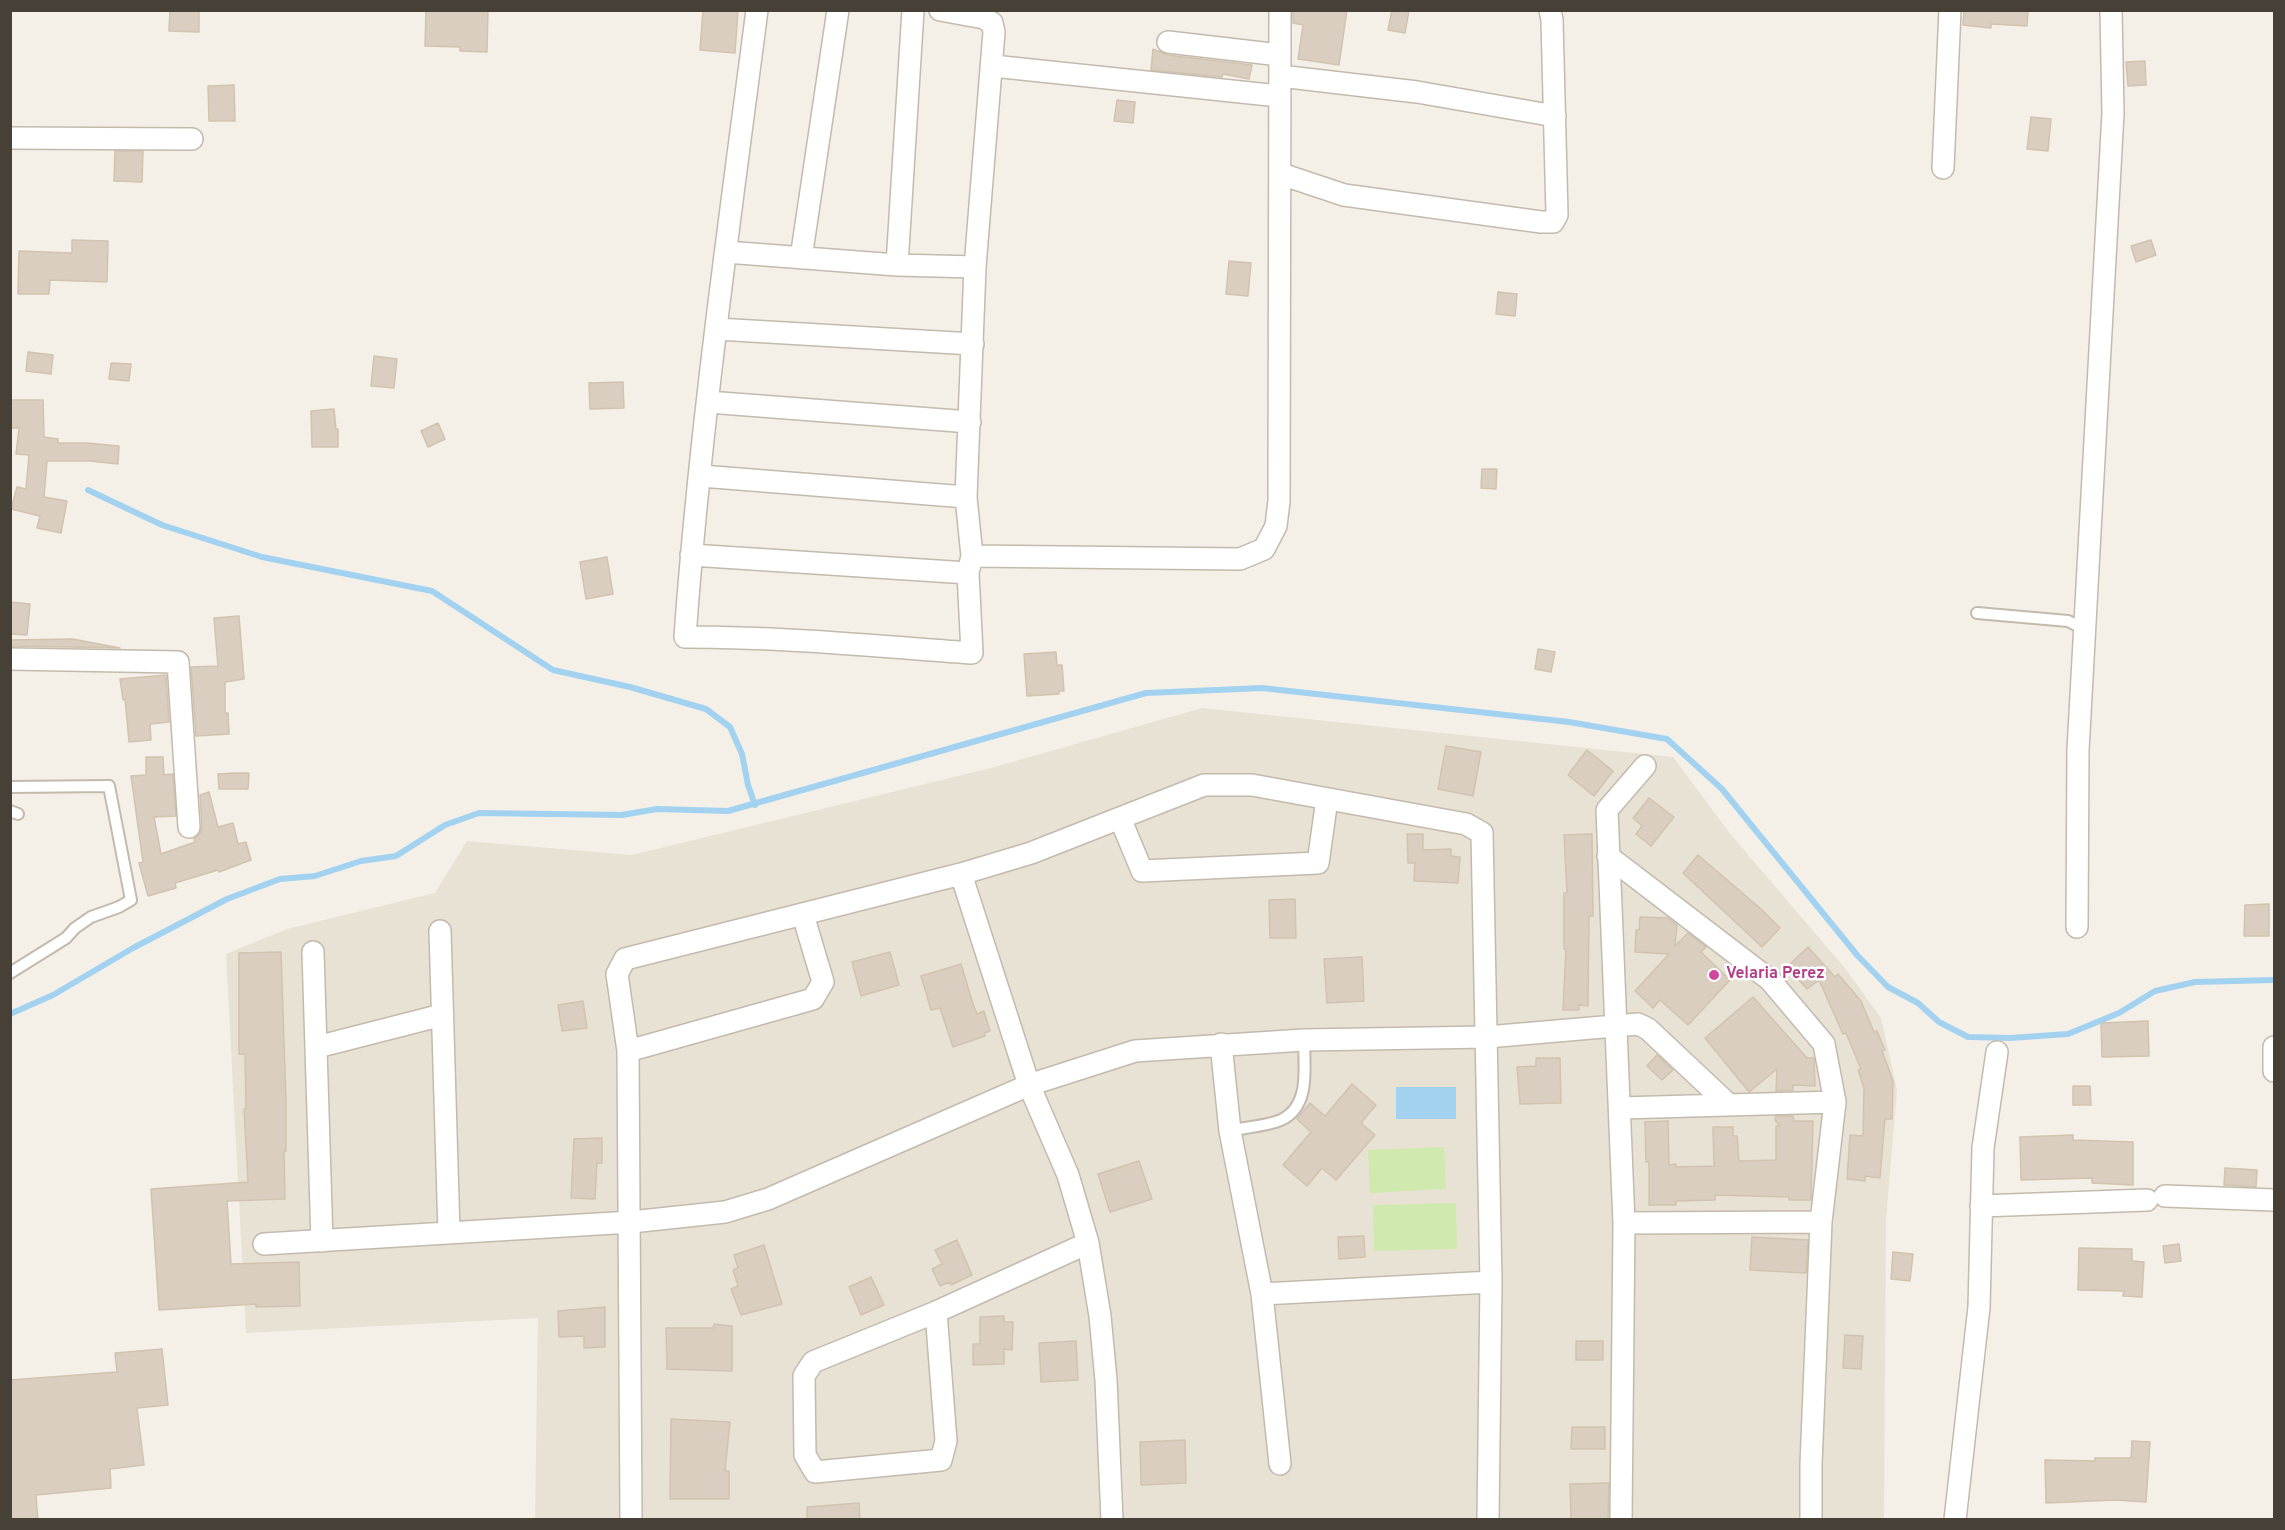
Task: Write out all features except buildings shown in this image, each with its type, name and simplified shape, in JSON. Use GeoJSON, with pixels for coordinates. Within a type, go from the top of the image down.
{"type":"FeatureCollection","features":[{"type":"Feature","properties":{"kind":"street"},"geometry":{"type":"LineString","coordinates":[[757,10],[708,402],[691,555],[685,637],[753,637],[972,653],[966,497],[975,267],[994,32],[992,23],[984,18],[940,10]]}},
{"type":"Feature","properties":{"kind":"street"},"geometry":{"type":"LineString","coordinates":[[801,258],[838,10]]}},
{"type":"Feature","properties":{"kind":"street"},"geometry":{"type":"LineString","coordinates":[[897,265],[913,10]]}},
{"type":"Feature","properties":{"kind":"street"},"geometry":{"type":"LineString","coordinates":[[691,555],[970,564],[1240,559],[1264,549],[1276,526],[1279,501],[1280,10]]}},
{"type":"Feature","properties":{"kind":"street"},"geometry":{"type":"LineString","coordinates":[[1281,174],[1344,195],[1553,222],[1557,215],[1550,10]]}},
{"type":"Feature","properties":{"kind":"street"},"geometry":{"type":"LineString","coordinates":[[1943,168],[1950,10]]}},
{"type":"Feature","properties":{"kind":"street"},"geometry":{"type":"LineString","coordinates":[[2077,927],[2078,750],[2113,113],[2111,10]]}},
{"type":"Feature","properties":{"kind":"street"},"geometry":{"type":"LineString","coordinates":[[1168,42],[1280,55]]}},
{"type":"Feature","properties":{"kind":"street"},"geometry":{"type":"LineString","coordinates":[[993,66],[1279,86],[1417,92],[1555,116]]}},
{"type":"Feature","properties":{"kind":"street"},"geometry":{"type":"LineString","coordinates":[[10,138],[192,139]]}},
{"type":"Feature","properties":{"kind":"street"},"geometry":{"type":"LineString","coordinates":[[726,252],[897,265],[975,267]]}},
{"type":"Feature","properties":{"kind":"street"},"geometry":{"type":"LineString","coordinates":[[717,329],[973,344]]}},
{"type":"Feature","properties":{"kind":"street"},"geometry":{"type":"LineString","coordinates":[[708,402],[970,422]]}},
{"type":"Feature","properties":{"kind":"street"},"geometry":{"type":"LineString","coordinates":[[700,476],[966,497]]}},
{"type":"Feature","properties":{"kind":"street"},"geometry":{"type":"LineString","coordinates":[[10,658],[178,662],[189,827]]}},
{"type":"Feature","properties":{"kind":"street"},"geometry":{"type":"LineString","coordinates":[[1621,1520],[1624,1223],[1607,810],[1645,765]]}},
{"type":"Feature","properties":{"kind":"street"},"geometry":{"type":"LineString","coordinates":[[631,1520],[631,1222],[628,1051],[617,974],[625,959],[961,874],[1031,853],[1204,785],[1252,785],[1466,824],[1482,833],[1491,1282],[1488,1520]]}},
{"type":"Feature","properties":{"kind":"street"},"geometry":{"type":"LineString","coordinates":[[1120,818],[1142,871],[1318,863],[1327,799]]}},
{"type":"Feature","properties":{"kind":"street"},"geometry":{"type":"LineString","coordinates":[[1608,856],[1770,980],[1824,1044],[1835,1102],[1821,1222],[1811,1464],[1811,1520]]}},
{"type":"Feature","properties":{"kind":"street"},"geometry":{"type":"LineString","coordinates":[[961,874],[1029,1084],[1068,1175],[1088,1244],[1100,1316],[1105,1370],[1112,1520]]}},
{"type":"Feature","properties":{"kind":"street"},"geometry":{"type":"LineString","coordinates":[[628,1051],[813,999],[823,982],[803,915]]}},
{"type":"Feature","properties":{"kind":"street"},"geometry":{"type":"LineString","coordinates":[[440,931],[449,1233]]}},
{"type":"Feature","properties":{"kind":"street"},"geometry":{"type":"LineString","coordinates":[[313,952],[322,1241]]}},
{"type":"Feature","properties":{"kind":"street"},"geometry":{"type":"LineString","coordinates":[[317,1047],[442,1015]]}},
{"type":"Feature","properties":{"kind":"street"},"geometry":{"type":"LineString","coordinates":[[264,1245],[631,1222],[725,1212],[768,1199],[1029,1084],[1135,1051],[1304,1040],[1487,1037],[1638,1024],[1648,1029],[1729,1105]]}},
{"type":"Feature","properties":{"kind":"street"},"geometry":{"type":"LineString","coordinates":[[1221,1044],[1230,1131],[1262,1294],[1280,1464]]}},
{"type":"Feature","properties":{"kind":"street"},"geometry":{"type":"LineString","coordinates":[[2274,1047],[2274,1071]]}},
{"type":"Feature","properties":{"kind":"street"},"geometry":{"type":"LineString","coordinates":[[1955,1520],[1979,1307],[1983,1148],[1997,1052]]}},
{"type":"Feature","properties":{"kind":"street"},"geometry":{"type":"LineString","coordinates":[[1620,1108],[1835,1102]]}},
{"type":"Feature","properties":{"kind":"street"},"geometry":{"type":"LineString","coordinates":[[1981,1206],[2156,1198],[2274,1200]]}},
{"type":"Feature","properties":{"kind":"street"},"geometry":{"type":"LineString","coordinates":[[1624,1223],[1821,1222]]}},
{"type":"Feature","properties":{"kind":"street"},"geometry":{"type":"LineString","coordinates":[[936,1312],[946,1441],[941,1460],[815,1472],[805,1455],[804,1376],[813,1362],[936,1312],[1088,1244]]}},
{"type":"Feature","properties":{"kind":"street"},"geometry":{"type":"LineString","coordinates":[[1262,1294],[1491,1282]]}},
{"type":"Feature","properties":{"kind":"lane"},"geometry":{"type":"LineString","coordinates":[[1977,613],[2068,621],[2084,629]]}},
{"type":"Feature","properties":{"kind":"lane"},"geometry":{"type":"LineString","coordinates":[[10,787],[109,786],[131,900],[119,908],[91,917],[75,928],[66,938],[10,973]]}},
{"type":"Feature","properties":{"kind":"lane"},"geometry":{"type":"LineString","coordinates":[[1230,1131],[1280,1120],[1294,1111],[1303,1096],[1304,1040]]}},
{"type":"Feature","properties":{"kind":"shaded area"},"geometry":{"type":"Polygon","coordinates":[[[1202,708],[1673,757],[1732,836],[1844,967],[1881,1018],[1897,1090],[1886,1220],[1884,1519],[535,1519],[538,1318],[246,1333],[226,954],[287,929],[435,893],[467,841],[632,855],[991,768],[1202,708]]]}},
{"type":"Feature","properties":{"kind":"green space"},"geometry":{"type":"Polygon","coordinates":[[[1444,1147],[1446,1189],[1370,1193],[1368,1150],[1444,1147]]]}},
{"type":"Feature","properties":{"kind":"green space"},"geometry":{"type":"Polygon","coordinates":[[[1456,1203],[1457,1249],[1374,1251],[1373,1205],[1456,1203]]]}},
{"type":"Feature","properties":{"kind":"water"},"geometry":{"type":"Polygon","coordinates":[[[1396,1087],[1456,1087],[1456,1119],[1396,1119],[1396,1087]]]}},
{"type":"Feature","properties":{"kind":"waterway"},"geometry":{"type":"LineString","coordinates":[[88,490],[162,525],[262,557],[432,591],[553,670],[630,687],[706,709],[730,727],[742,754],[748,785],[755,805]]}},
{"type":"Feature","properties":{"kind":"waterway"},"geometry":{"type":"LineString","coordinates":[[10,1014],[53,995],[133,948],[227,899],[280,879],[315,876],[361,861],[396,856],[445,825],[479,813],[622,815],[657,809],[728,811],[1146,693],[1262,688],[1569,722],[1667,739],[1722,789],[1857,955],[1888,987],[1918,1003],[1939,1022],[1968,1037],[2010,1038],[2068,1034],[2119,1013],[2155,991],[2195,982],[2274,980]]}},
{"type":"Feature","properties":{"kind":"place","name":"Velaria Perez"},"geometry":{"type":"Point","coordinates":[1714,975]}}]}
